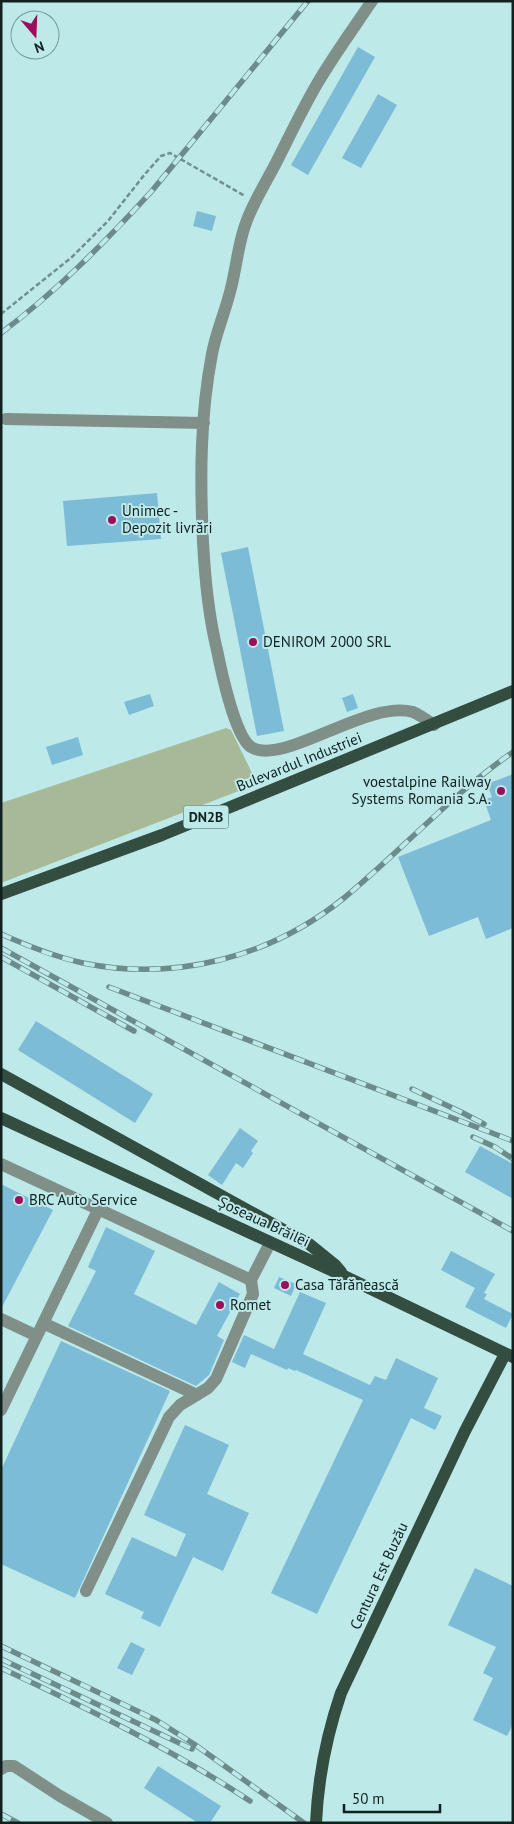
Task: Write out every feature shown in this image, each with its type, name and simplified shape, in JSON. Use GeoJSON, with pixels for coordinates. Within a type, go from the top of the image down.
{"type":"FeatureCollection","features":[{"type":"Feature","properties":{"kind":"main road","name":"Bulevardul Industriei"},"geometry":{"type":"LineString","coordinates":[[6,892],[162,835],[513,691]]}},
{"type":"Feature","properties":{"kind":"main road"},"geometry":{"type":"LineString","coordinates":[[1,1074],[309,1244],[335,1265],[346,1277]]}},
{"type":"Feature","properties":{"kind":"main road","name":"Șoseaua Brăilei"},"geometry":{"type":"LineString","coordinates":[[1,1118],[346,1277],[509,1355]]}},
{"type":"Feature","properties":{"kind":"main road","name":"Centura Est Buzău"},"geometry":{"type":"LineString","coordinates":[[316,1823],[324,1759],[341,1694],[465,1431],[509,1355]]}},
{"type":"Feature","properties":{"kind":"lane"},"geometry":{"type":"LineString","coordinates":[[372,1],[316,86],[255,201],[239,243],[231,288],[212,352],[202,443],[201,504],[207,598],[213,634],[228,697],[248,744],[254,748],[262,750],[288,746],[355,720],[393,711],[414,712],[434,725]]}},
{"type":"Feature","properties":{"kind":"lane"},"geometry":{"type":"LineString","coordinates":[[6,419],[204,423]]}},
{"type":"Feature","properties":{"kind":"lane"},"geometry":{"type":"LineString","coordinates":[[1,1164],[251,1280]]}},
{"type":"Feature","properties":{"kind":"lane"},"geometry":{"type":"LineString","coordinates":[[1,1410],[98,1210]]}},
{"type":"Feature","properties":{"kind":"lane"},"geometry":{"type":"LineString","coordinates":[[86,1591],[169,1417],[180,1405],[208,1388],[216,1379],[253,1294],[251,1280],[270,1243]]}},
{"type":"Feature","properties":{"kind":"lane"},"geometry":{"type":"LineString","coordinates":[[1,1319],[37,1336]]}},
{"type":"Feature","properties":{"kind":"lane"},"geometry":{"type":"LineString","coordinates":[[43,1323],[197,1395]]}},
{"type":"Feature","properties":{"kind":"lane"},"geometry":{"type":"LineString","coordinates":[[1,1769],[6,1766],[14,1766],[60,1796],[107,1823]]}},
{"type":"Feature","properties":{"kind":"path"},"geometry":{"type":"LineString","coordinates":[[1,314],[72,257],[108,221],[145,174],[162,156],[170,153],[255,201]]}},
{"type":"Feature","properties":{"kind":"green space"},"geometry":{"type":"Polygon","coordinates":[[[226,728],[231,730],[251,771],[253,782],[249,787],[1,883],[1,803],[226,728]]]}},
{"type":"Feature","properties":{"kind":"building"},"geometry":{"type":"Polygon","coordinates":[[[358,47],[375,57],[308,175],[291,165],[358,47]]]}},
{"type":"Feature","properties":{"kind":"building"},"geometry":{"type":"Polygon","coordinates":[[[378,94],[397,105],[361,168],[342,158],[378,94]]]}},
{"type":"Feature","properties":{"kind":"building"},"geometry":{"type":"Polygon","coordinates":[[[197,211],[216,216],[212,231],[193,226],[197,211]]]}},
{"type":"Feature","properties":{"kind":"building","name":"Unimec - Depozit livrări"},"geometry":{"type":"Polygon","coordinates":[[[157,493],[161,539],[67,546],[63,501],[157,493]]]}},
{"type":"Feature","properties":{"kind":"building","name":"DENIROM 2000 SRL"},"geometry":{"type":"Polygon","coordinates":[[[248,547],[284,731],[257,736],[221,553],[248,547]]]}},
{"type":"Feature","properties":{"kind":"building"},"geometry":{"type":"Polygon","coordinates":[[[150,694],[154,706],[129,715],[124,702],[150,694]]]}},
{"type":"Feature","properties":{"kind":"building"},"geometry":{"type":"Polygon","coordinates":[[[353,694],[358,708],[347,712],[342,698],[353,694]]]}},
{"type":"Feature","properties":{"kind":"building"},"geometry":{"type":"Polygon","coordinates":[[[78,737],[83,755],[52,765],[46,747],[78,737]]]}},
{"type":"Feature","properties":{"kind":"building"},"geometry":{"type":"Polygon","coordinates":[[[513,774],[513,928],[486,939],[478,917],[429,936],[398,857],[491,820],[484,800],[492,797],[487,784],[513,774]]]}},
{"type":"Feature","properties":{"kind":"building"},"geometry":{"type":"Polygon","coordinates":[[[36,1021],[153,1094],[135,1123],[18,1050],[36,1021]]]}},
{"type":"Feature","properties":{"kind":"building"},"geometry":{"type":"Polygon","coordinates":[[[240,1128],[258,1141],[243,1168],[236,1163],[222,1185],[208,1175],[240,1128]]]}},
{"type":"Feature","properties":{"kind":"building"},"geometry":{"type":"Polygon","coordinates":[[[480,1146],[513,1164],[513,1199],[465,1172],[480,1146]]]}},
{"type":"Feature","properties":{"kind":"building"},"geometry":{"type":"Polygon","coordinates":[[[1,1184],[53,1210],[1,1309],[1,1184]]]}},
{"type":"Feature","properties":{"kind":"building"},"geometry":{"type":"Polygon","coordinates":[[[106,1227],[155,1251],[134,1294],[196,1325],[219,1282],[240,1294],[217,1336],[224,1340],[209,1375],[196,1386],[68,1326],[96,1271],[88,1267],[106,1227]]]}},
{"type":"Feature","properties":{"kind":"building"},"geometry":{"type":"Polygon","coordinates":[[[451,1251],[495,1274],[484,1293],[487,1294],[484,1299],[513,1314],[506,1328],[465,1307],[475,1288],[441,1270],[451,1251]]]}},
{"type":"Feature","properties":{"kind":"building"},"geometry":{"type":"Polygon","coordinates":[[[279,1277],[296,1284],[291,1296],[274,1288],[279,1277]]]}},
{"type":"Feature","properties":{"kind":"building"},"geometry":{"type":"Polygon","coordinates":[[[300,1292],[326,1303],[303,1354],[370,1385],[375,1376],[386,1380],[396,1358],[438,1378],[424,1408],[442,1416],[435,1430],[411,1418],[317,1614],[271,1593],[363,1400],[296,1370],[288,1368],[287,1370],[251,1354],[245,1368],[232,1362],[244,1335],[274,1349],[300,1292]]]}},
{"type":"Feature","properties":{"kind":"building"},"geometry":{"type":"Polygon","coordinates":[[[61,1341],[170,1391],[75,1598],[1,1564],[1,1470],[61,1341]]]}},
{"type":"Feature","properties":{"kind":"building"},"geometry":{"type":"Polygon","coordinates":[[[185,1425],[229,1445],[207,1494],[249,1513],[223,1571],[193,1557],[160,1627],[141,1618],[144,1612],[105,1594],[132,1537],[176,1557],[186,1534],[144,1515],[185,1425]]]}},
{"type":"Feature","properties":{"kind":"building"},"geometry":{"type":"Polygon","coordinates":[[[475,1568],[513,1586],[513,1724],[507,1736],[473,1720],[493,1678],[483,1673],[496,1647],[448,1625],[475,1568]]]}},
{"type":"Feature","properties":{"kind":"building"},"geometry":{"type":"Polygon","coordinates":[[[131,1642],[145,1649],[132,1675],[117,1668],[131,1642]]]}},
{"type":"Feature","properties":{"kind":"building"},"geometry":{"type":"Polygon","coordinates":[[[158,1766],[221,1806],[210,1823],[198,1823],[144,1788],[158,1766]]]}},
{"type":"Feature","properties":{"kind":"railway"},"geometry":{"type":"LineString","coordinates":[[1,333],[41,301],[79,266],[151,192],[308,1]]}},
{"type":"Feature","properties":{"kind":"railway"},"geometry":{"type":"LineString","coordinates":[[1,934],[62,958],[118,968],[152,969],[187,966],[221,960],[254,950],[316,919],[344,898],[468,786],[513,752]]}},
{"type":"Feature","properties":{"kind":"railway"},"geometry":{"type":"LineString","coordinates":[[1,948],[513,1231]]}},
{"type":"Feature","properties":{"kind":"railway"},"geometry":{"type":"LineString","coordinates":[[1,957],[134,1031]]}},
{"type":"Feature","properties":{"kind":"railway"},"geometry":{"type":"LineString","coordinates":[[109,987],[513,1141]]}},
{"type":"Feature","properties":{"kind":"railway"},"geometry":{"type":"LineString","coordinates":[[412,1089],[484,1124]]}},
{"type":"Feature","properties":{"kind":"railway"},"geometry":{"type":"LineString","coordinates":[[473,1137],[495,1147],[513,1159]]}},
{"type":"Feature","properties":{"kind":"railway"},"geometry":{"type":"LineString","coordinates":[[1,1646],[156,1720],[194,1744],[304,1823]]}},
{"type":"Feature","properties":{"kind":"railway"},"geometry":{"type":"LineString","coordinates":[[1,1659],[192,1749]]}},
{"type":"Feature","properties":{"kind":"railway"},"geometry":{"type":"LineString","coordinates":[[1,1668],[97,1714],[159,1747],[250,1801]]}},
{"type":"Feature","properties":{"kind":"railway"},"geometry":{"type":"LineString","coordinates":[[1,1814],[18,1823]]}},
{"type":"Feature","properties":{"kind":"place","name":"Unimec - Depozit livrări"},"geometry":{"type":"Point","coordinates":[112,520]}},
{"type":"Feature","properties":{"kind":"place","name":"DENIROM 2000 SRL"},"geometry":{"type":"Point","coordinates":[253,642]}},
{"type":"Feature","properties":{"kind":"place","name":"voestalpine Railway Systems Romania S.A."},"geometry":{"type":"Point","coordinates":[501,791]}},
{"type":"Feature","properties":{"kind":"place","name":"BRC Auto Service"},"geometry":{"type":"Point","coordinates":[19,1200]}},
{"type":"Feature","properties":{"kind":"place","name":"Casa Tărănească"},"geometry":{"type":"Point","coordinates":[285,1285]}},
{"type":"Feature","properties":{"kind":"place","name":"Romet"},"geometry":{"type":"Point","coordinates":[220,1305]}}]}
